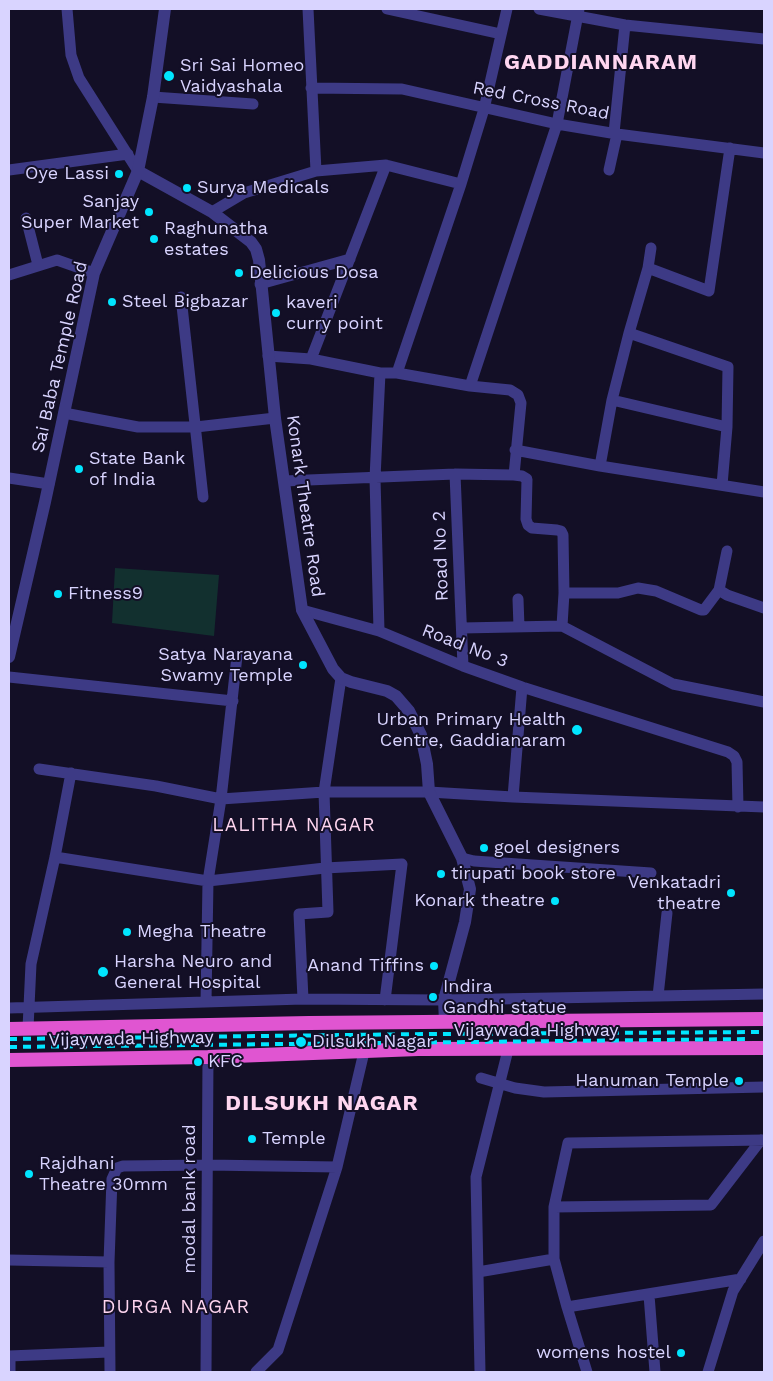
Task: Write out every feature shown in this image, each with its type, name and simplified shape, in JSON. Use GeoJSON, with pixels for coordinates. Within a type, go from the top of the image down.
{"type":"FeatureCollection","features":[{"type":"Feature","properties":{"kind":"highway","name":"Vijaywada Highway"},"geometry":{"type":"LineString","coordinates":[[9,1029],[764,1019]]}},
{"type":"Feature","properties":{"kind":"highway","name":"Vijaywada Highway"},"geometry":{"type":"LineString","coordinates":[[9,1060],[208,1057],[418,1050],[764,1048]]}},
{"type":"Feature","properties":{"kind":"street"},"geometry":{"type":"LineString","coordinates":[[67,9],[71,56],[78,78],[138,171]]}},
{"type":"Feature","properties":{"kind":"street","name":"Sai Baba Temple Road"},"geometry":{"type":"LineString","coordinates":[[9,657],[49,484],[94,273],[138,171],[153,97],[165,9]]}},
{"type":"Feature","properties":{"kind":"street"},"geometry":{"type":"LineString","coordinates":[[308,9],[316,171]]}},
{"type":"Feature","properties":{"kind":"street"},"geometry":{"type":"LineString","coordinates":[[387,9],[502,34]]}},
{"type":"Feature","properties":{"kind":"street"},"geometry":{"type":"LineString","coordinates":[[397,372],[461,184],[484,109],[507,9]]}},
{"type":"Feature","properties":{"kind":"street"},"geometry":{"type":"LineString","coordinates":[[539,9],[578,12],[625,25],[764,39]]}},
{"type":"Feature","properties":{"kind":"street"},"geometry":{"type":"LineString","coordinates":[[470,386],[557,124],[578,12]]}},
{"type":"Feature","properties":{"kind":"street"},"geometry":{"type":"LineString","coordinates":[[609,170],[616,134],[625,25]]}},
{"type":"Feature","properties":{"kind":"street","name":"Red Cross Road"},"geometry":{"type":"LineString","coordinates":[[311,88],[402,89],[557,124],[616,134],[764,153]]}},
{"type":"Feature","properties":{"kind":"street"},"geometry":{"type":"LineString","coordinates":[[153,97],[253,104]]}},
{"type":"Feature","properties":{"kind":"street"},"geometry":{"type":"LineString","coordinates":[[648,268],[709,291],[730,148]]}},
{"type":"Feature","properties":{"kind":"street"},"geometry":{"type":"LineString","coordinates":[[9,170],[128,154]]}},
{"type":"Feature","properties":{"kind":"street"},"geometry":{"type":"LineString","coordinates":[[212,212],[244,193],[316,171],[386,165],[461,184]]}},
{"type":"Feature","properties":{"kind":"street"},"geometry":{"type":"LineString","coordinates":[[311,359],[386,165]]}},
{"type":"Feature","properties":{"kind":"street","name":"Konark Theatre Road"},"geometry":{"type":"LineString","coordinates":[[138,171],[212,212],[252,242],[256,250],[259,260],[275,418],[302,610],[341,678]]}},
{"type":"Feature","properties":{"kind":"street"},"geometry":{"type":"LineString","coordinates":[[26,218],[38,266]]}},
{"type":"Feature","properties":{"kind":"street"},"geometry":{"type":"LineString","coordinates":[[600,466],[612,400],[628,333],[648,268],[651,248]]}},
{"type":"Feature","properties":{"kind":"street"},"geometry":{"type":"LineString","coordinates":[[260,284],[350,258]]}},
{"type":"Feature","properties":{"kind":"street"},"geometry":{"type":"LineString","coordinates":[[9,275],[57,260],[94,273]]}},
{"type":"Feature","properties":{"kind":"street"},"geometry":{"type":"LineString","coordinates":[[181,297],[203,497]]}},
{"type":"Feature","properties":{"kind":"street"},"geometry":{"type":"LineString","coordinates":[[628,333],[728,366],[727,427],[722,485]]}},
{"type":"Feature","properties":{"kind":"street"},"geometry":{"type":"LineString","coordinates":[[268,356],[311,359],[380,373],[397,372],[470,386],[510,390],[518,395],[521,403],[514,474]]}},
{"type":"Feature","properties":{"kind":"street"},"geometry":{"type":"LineString","coordinates":[[379,631],[375,478],[380,373]]}},
{"type":"Feature","properties":{"kind":"street"},"geometry":{"type":"LineString","coordinates":[[612,400],[727,427]]}},
{"type":"Feature","properties":{"kind":"street"},"geometry":{"type":"LineString","coordinates":[[64,413],[138,427],[196,427],[275,418]]}},
{"type":"Feature","properties":{"kind":"street"},"geometry":{"type":"LineString","coordinates":[[515,450],[600,466],[764,492]]}},
{"type":"Feature","properties":{"kind":"street"},"geometry":{"type":"LineString","coordinates":[[284,481],[455,474],[514,474],[522,476],[527,479],[526,519],[528,525],[532,528],[561,531],[563,534],[564,593],[562,626]]}},
{"type":"Feature","properties":{"kind":"street","name":"Road No 2"},"geometry":{"type":"LineString","coordinates":[[455,474],[463,666]]}},
{"type":"Feature","properties":{"kind":"street"},"geometry":{"type":"LineString","coordinates":[[9,478],[49,484]]}},
{"type":"Feature","properties":{"kind":"street"},"geometry":{"type":"LineString","coordinates":[[564,593],[618,594],[638,588],[656,591],[704,610],[719,590],[727,552]]}},
{"type":"Feature","properties":{"kind":"street"},"geometry":{"type":"LineString","coordinates":[[719,590],[764,611]]}},
{"type":"Feature","properties":{"kind":"street"},"geometry":{"type":"LineString","coordinates":[[518,599],[519,627]]}},
{"type":"Feature","properties":{"kind":"street","name":"Road No 3"},"geometry":{"type":"LineString","coordinates":[[302,610],[379,631],[463,666],[522,687],[728,752],[734,756],[737,762],[738,807]]}},
{"type":"Feature","properties":{"kind":"street"},"geometry":{"type":"LineString","coordinates":[[462,628],[562,626],[673,684],[764,702]]}},
{"type":"Feature","properties":{"kind":"street"},"geometry":{"type":"LineString","coordinates":[[206,1002],[208,881],[221,799],[237,656]]}},
{"type":"Feature","properties":{"kind":"street"},"geometry":{"type":"LineString","coordinates":[[9,677],[233,701]]}},
{"type":"Feature","properties":{"kind":"street"},"geometry":{"type":"LineString","coordinates":[[303,999],[299,914],[328,912],[325,868],[324,792],[341,678],[387,691],[396,696],[409,711],[421,734],[427,764],[429,792],[462,858],[470,889],[465,922],[444,1000],[445,1022]]}},
{"type":"Feature","properties":{"kind":"street"},"geometry":{"type":"LineString","coordinates":[[513,797],[522,687]]}},
{"type":"Feature","properties":{"kind":"street"},"geometry":{"type":"LineString","coordinates":[[39,769],[156,786],[221,799],[324,792],[429,792],[764,807]]}},
{"type":"Feature","properties":{"kind":"street"},"geometry":{"type":"LineString","coordinates":[[28,1028],[30,964],[55,857],[71,773]]}},
{"type":"Feature","properties":{"kind":"street"},"geometry":{"type":"LineString","coordinates":[[55,857],[208,881],[325,868],[402,864],[385,1000]]}},
{"type":"Feature","properties":{"kind":"street"},"geometry":{"type":"LineString","coordinates":[[462,858],[474,861],[651,873]]}},
{"type":"Feature","properties":{"kind":"street"},"geometry":{"type":"LineString","coordinates":[[658,996],[666,913]]}},
{"type":"Feature","properties":{"kind":"street"},"geometry":{"type":"LineString","coordinates":[[9,1008],[303,999],[444,1000],[764,994]]}},
{"type":"Feature","properties":{"kind":"street"},"geometry":{"type":"LineString","coordinates":[[480,1372],[476,1177],[508,1050]]}},
{"type":"Feature","properties":{"kind":"street"},"geometry":{"type":"LineString","coordinates":[[256,1372],[278,1350],[338,1166],[364,1052]]}},
{"type":"Feature","properties":{"kind":"street","name":"modal bank road"},"geometry":{"type":"LineString","coordinates":[[206,1372],[208,1057]]}},
{"type":"Feature","properties":{"kind":"street"},"geometry":{"type":"LineString","coordinates":[[481,1078],[515,1088],[544,1092],[764,1087]]}},
{"type":"Feature","properties":{"kind":"street"},"geometry":{"type":"LineString","coordinates":[[554,1207],[710,1205],[763,1140]]}},
{"type":"Feature","properties":{"kind":"street"},"geometry":{"type":"LineString","coordinates":[[587,1372],[554,1259],[554,1207],[568,1143],[763,1140]]}},
{"type":"Feature","properties":{"kind":"street"},"geometry":{"type":"LineString","coordinates":[[110,1372],[109,1262],[112,1179],[117,1168],[123,1166],[208,1165],[338,1166]]}},
{"type":"Feature","properties":{"kind":"street"},"geometry":{"type":"LineString","coordinates":[[708,1372],[733,1291],[764,1241]]}},
{"type":"Feature","properties":{"kind":"street"},"geometry":{"type":"LineString","coordinates":[[478,1272],[554,1259]]}},
{"type":"Feature","properties":{"kind":"street"},"geometry":{"type":"LineString","coordinates":[[9,1260],[109,1262]]}},
{"type":"Feature","properties":{"kind":"street"},"geometry":{"type":"LineString","coordinates":[[567,1307],[741,1279]]}},
{"type":"Feature","properties":{"kind":"street"},"geometry":{"type":"LineString","coordinates":[[649,1295],[655,1372]]}},
{"type":"Feature","properties":{"kind":"street"},"geometry":{"type":"LineString","coordinates":[[10,1372],[9,1356],[109,1352]]}},
{"type":"Feature","properties":{"kind":"green space"},"geometry":{"type":"Polygon","coordinates":[[[115,568],[219,575],[214,636],[112,623],[115,568]]]}},
{"type":"Feature","properties":{"kind":"railway"},"geometry":{"type":"LineString","coordinates":[[9,1039],[764,1032]]}},
{"type":"Feature","properties":{"kind":"railway"},"geometry":{"type":"LineString","coordinates":[[9,1047],[749,1039]]}},
{"type":"Feature","properties":{"kind":"place","name":"Sri Sai Homeo Vaidyashala"},"geometry":{"type":"Point","coordinates":[169,76]}},
{"type":"Feature","properties":{"kind":"place","name":"Oye Lassi"},"geometry":{"type":"Point","coordinates":[119,174]}},
{"type":"Feature","properties":{"kind":"place","name":"Surya Medicals"},"geometry":{"type":"Point","coordinates":[187,188]}},
{"type":"Feature","properties":{"kind":"place","name":"Sanjay Super Market"},"geometry":{"type":"Point","coordinates":[149,212]}},
{"type":"Feature","properties":{"kind":"place","name":"Raghunatha estates"},"geometry":{"type":"Point","coordinates":[154,239]}},
{"type":"Feature","properties":{"kind":"place","name":"Delicious Dosa"},"geometry":{"type":"Point","coordinates":[239,273]}},
{"type":"Feature","properties":{"kind":"place","name":"Steel Bigbazar"},"geometry":{"type":"Point","coordinates":[112,302]}},
{"type":"Feature","properties":{"kind":"place","name":"kaveri curry point"},"geometry":{"type":"Point","coordinates":[276,313]}},
{"type":"Feature","properties":{"kind":"place","name":"State Bank of India"},"geometry":{"type":"Point","coordinates":[79,469]}},
{"type":"Feature","properties":{"kind":"place","name":"Fitness9"},"geometry":{"type":"Point","coordinates":[58,594]}},
{"type":"Feature","properties":{"kind":"place","name":"Satya Narayana Swamy Temple"},"geometry":{"type":"Point","coordinates":[303,665]}},
{"type":"Feature","properties":{"kind":"place","name":"Urban Primary Health Centre, Gaddianaram"},"geometry":{"type":"Point","coordinates":[577,730]}},
{"type":"Feature","properties":{"kind":"place","name":"goel designers"},"geometry":{"type":"Point","coordinates":[484,848]}},
{"type":"Feature","properties":{"kind":"place","name":"tirupati book store"},"geometry":{"type":"Point","coordinates":[441,874]}},
{"type":"Feature","properties":{"kind":"place","name":"Venkatadri theatre"},"geometry":{"type":"Point","coordinates":[731,893]}},
{"type":"Feature","properties":{"kind":"place","name":"Konark theatre"},"geometry":{"type":"Point","coordinates":[555,901]}},
{"type":"Feature","properties":{"kind":"place","name":"Megha Theatre"},"geometry":{"type":"Point","coordinates":[127,932]}},
{"type":"Feature","properties":{"kind":"place","name":"Anand Tiffins"},"geometry":{"type":"Point","coordinates":[434,966]}},
{"type":"Feature","properties":{"kind":"place","name":"Harsha Neuro and General Hospital"},"geometry":{"type":"Point","coordinates":[103,972]}},
{"type":"Feature","properties":{"kind":"place","name":"Indira Gandhi statue"},"geometry":{"type":"Point","coordinates":[433,997]}},
{"type":"Feature","properties":{"kind":"place","name":"Dilsukh Nagar"},"geometry":{"type":"Point","coordinates":[301,1042]}},
{"type":"Feature","properties":{"kind":"place","name":"KFC"},"geometry":{"type":"Point","coordinates":[198,1062]}},
{"type":"Feature","properties":{"kind":"place","name":"Hanuman Temple"},"geometry":{"type":"Point","coordinates":[739,1081]}},
{"type":"Feature","properties":{"kind":"place","name":"Temple"},"geometry":{"type":"Point","coordinates":[252,1139]}},
{"type":"Feature","properties":{"kind":"place","name":"Rajdhani Theatre 30mm"},"geometry":{"type":"Point","coordinates":[29,1174]}},
{"type":"Feature","properties":{"kind":"place","name":"womens hostel"},"geometry":{"type":"Point","coordinates":[681,1353]}},
{"type":"Feature","properties":{"kind":"district","name":"GADDIANNARAM"},"geometry":{"type":"Point","coordinates":[601,63]}},
{"type":"Feature","properties":{"kind":"district","name":"LALITHA NAGAR"},"geometry":{"type":"Point","coordinates":[294,825]}},
{"type":"Feature","properties":{"kind":"district","name":"DILSUKH NAGAR"},"geometry":{"type":"Point","coordinates":[322,1104]}},
{"type":"Feature","properties":{"kind":"district","name":"DURGA NAGAR"},"geometry":{"type":"Point","coordinates":[176,1307]}}]}
